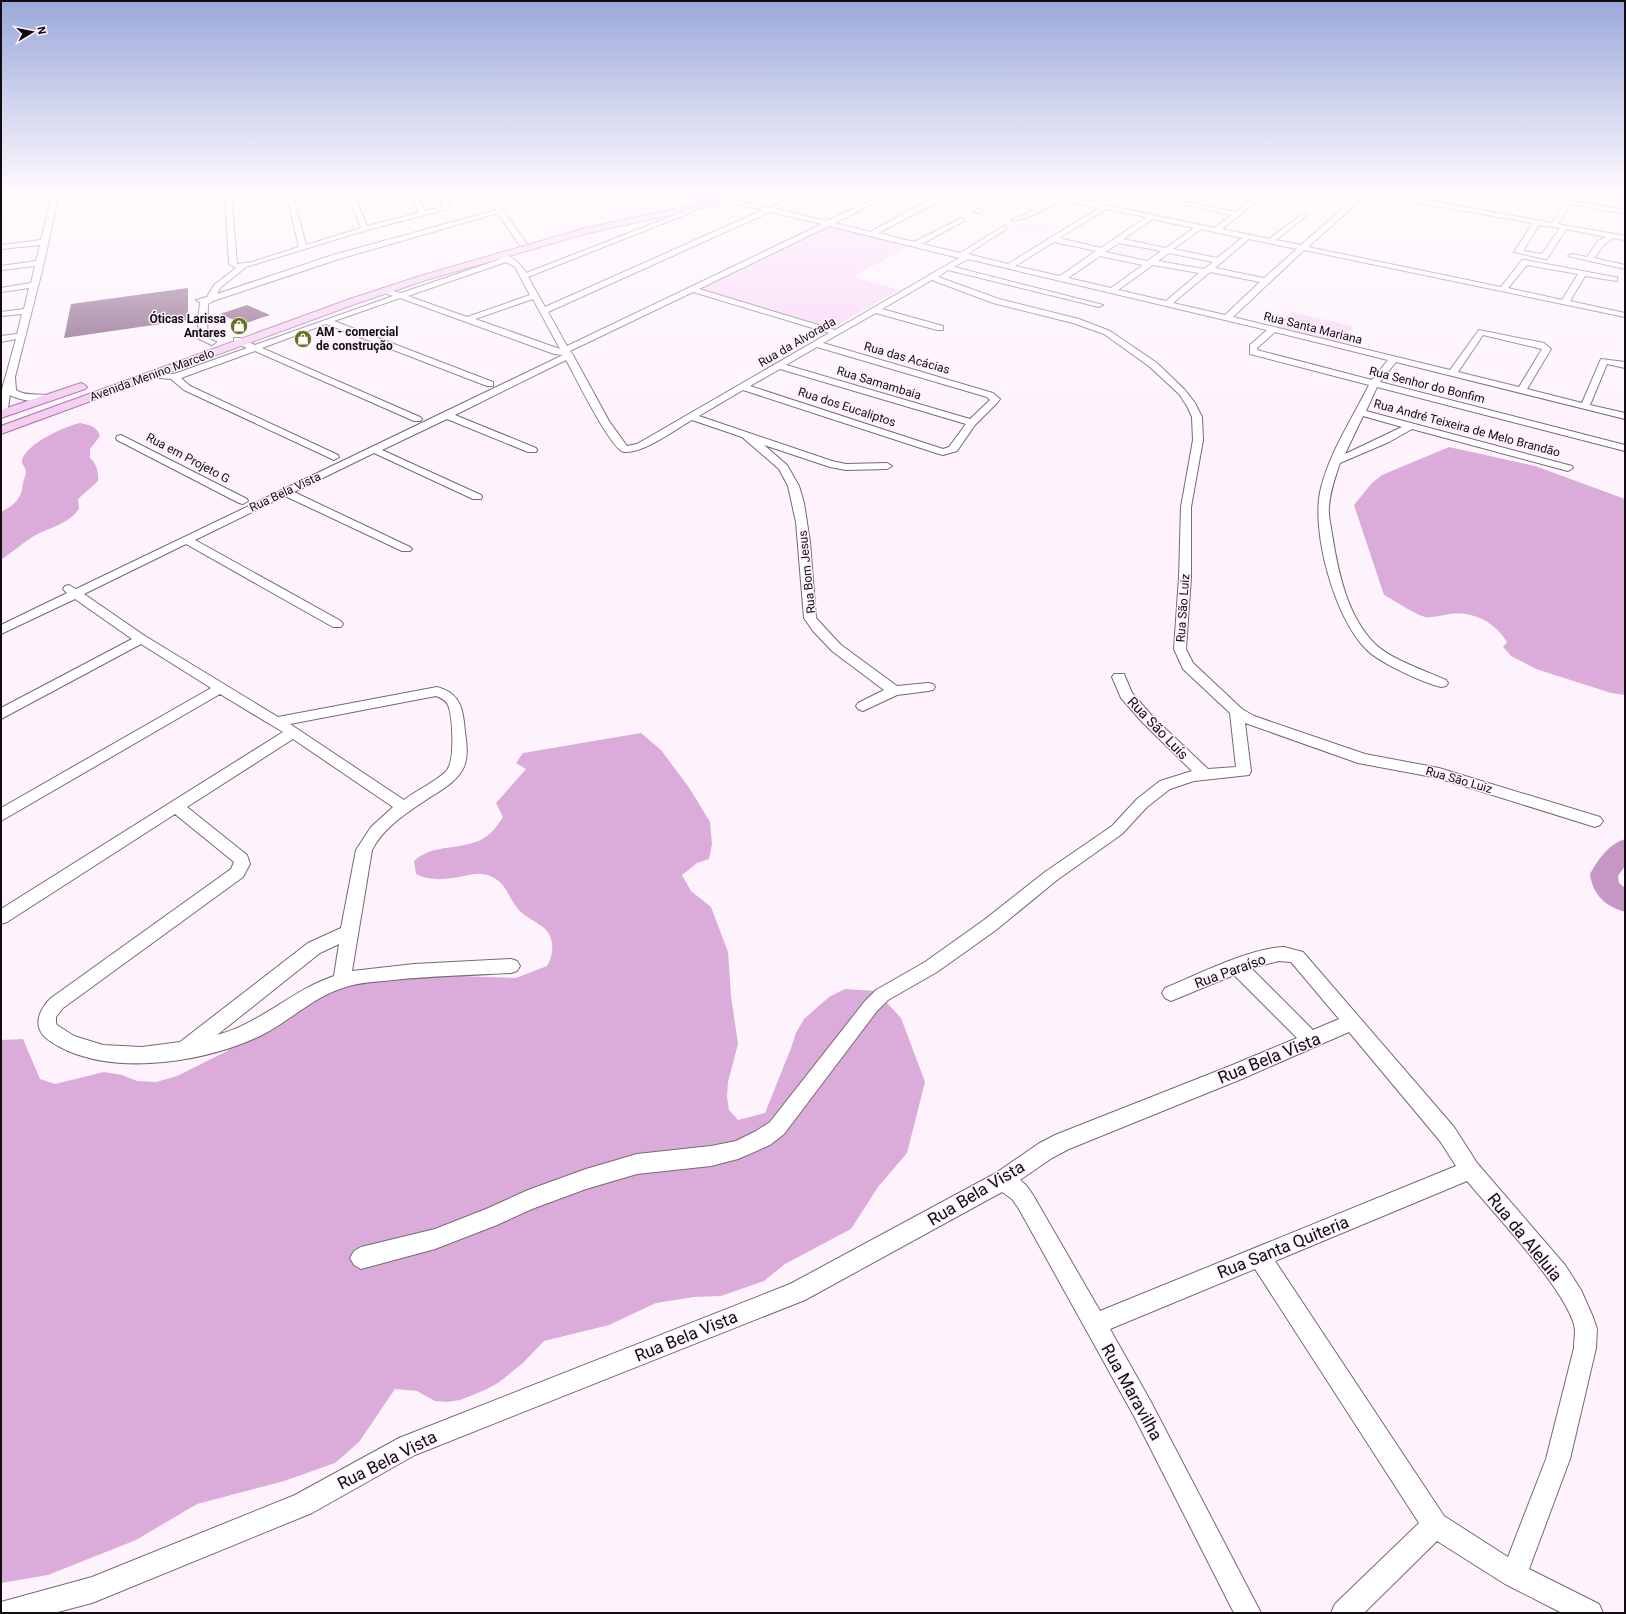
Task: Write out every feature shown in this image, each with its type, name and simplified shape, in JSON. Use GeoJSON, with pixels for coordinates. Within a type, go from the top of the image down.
{"type":"FeatureCollection","features":[{"type":"Feature","properties":{"kind":"main road"},"geometry":{"type":"LineString","coordinates":[[184,351],[435,267]]}},
{"type":"Feature","properties":{"kind":"main road","name":"Avenida Menino Marcelo"},"geometry":{"type":"LineString","coordinates":[[6,419],[152,375],[236,341],[380,288],[446,267]]}},
{"type":"Feature","properties":{"kind":"main road","name":"Avenida Menino Marcelo"},"geometry":{"type":"LineString","coordinates":[[1,430],[6,419],[302,320],[385,290],[467,267]]}},
{"type":"Feature","properties":{"kind":"main road"},"geometry":{"type":"LineString","coordinates":[[212,342],[236,341]]}},
{"type":"Feature","properties":{"kind":"main road"},"geometry":{"type":"LineString","coordinates":[[157,361],[200,353]]}},
{"type":"Feature","properties":{"kind":"main road"},"geometry":{"type":"LineString","coordinates":[[6,419],[48,398],[92,383]]}},
{"type":"Feature","properties":{"kind":"street"},"geometry":{"type":"LineString","coordinates":[[6,419],[2,407],[39,267]]}},
{"type":"Feature","properties":{"kind":"street"},"geometry":{"type":"LineString","coordinates":[[212,342],[203,339],[202,323],[208,290],[237,267]]}},
{"type":"Feature","properties":{"kind":"street"},"geometry":{"type":"LineString","coordinates":[[205,301],[305,267]]}},
{"type":"Feature","properties":{"kind":"street"},"geometry":{"type":"LineString","coordinates":[[152,375],[174,377],[188,373],[326,321],[476,267]]}},
{"type":"Feature","properties":{"kind":"street"},"geometry":{"type":"LineString","coordinates":[[519,267],[564,352],[604,421],[614,417]]}},
{"type":"Feature","properties":{"kind":"street"},"geometry":{"type":"LineString","coordinates":[[524,276],[546,267]]}},
{"type":"Feature","properties":{"kind":"street"},"geometry":{"type":"LineString","coordinates":[[543,311],[641,267]]}},
{"type":"Feature","properties":{"kind":"street"},"geometry":{"type":"LineString","coordinates":[[385,290],[465,320],[564,352],[598,334],[737,267]]}},
{"type":"Feature","properties":{"kind":"street","name":"Rua Santa Mariana"},"geometry":{"type":"LineString","coordinates":[[1009,267],[1227,318],[1625,416]]}},
{"type":"Feature","properties":{"kind":"street"},"geometry":{"type":"LineString","coordinates":[[1060,279],[1076,267]]}},
{"type":"Feature","properties":{"kind":"street"},"geometry":{"type":"LineString","coordinates":[[1112,291],[1144,267]]}},
{"type":"Feature","properties":{"kind":"street"},"geometry":{"type":"LineString","coordinates":[[1186,267],[1266,281]]}},
{"type":"Feature","properties":{"kind":"street"},"geometry":{"type":"LineString","coordinates":[[1168,304],[1211,267]]}},
{"type":"Feature","properties":{"kind":"street"},"geometry":{"type":"LineString","coordinates":[[1227,318],[1281,267]]}},
{"type":"Feature","properties":{"kind":"street"},"geometry":{"type":"LineString","coordinates":[[1395,267],[1625,314]]}},
{"type":"Feature","properties":{"kind":"street"},"geometry":{"type":"LineString","coordinates":[[1503,290],[1519,267]]}},
{"type":"Feature","properties":{"kind":"street"},"geometry":{"type":"LineString","coordinates":[[1513,292],[1529,267]]}},
{"type":"Feature","properties":{"kind":"street"},"geometry":{"type":"LineString","coordinates":[[1553,267],[1583,273],[1591,278],[1614,279]]}},
{"type":"Feature","properties":{"kind":"street"},"geometry":{"type":"LineString","coordinates":[[948,268],[1099,305]]}},
{"type":"Feature","properties":{"kind":"street","name":"Rua da Alvorada"},"geometry":{"type":"LineString","coordinates":[[604,421],[622,448],[631,449],[640,446],[948,268]]}},
{"type":"Feature","properties":{"kind":"street"},"geometry":{"type":"LineString","coordinates":[[1565,302],[1583,273]]}},
{"type":"Feature","properties":{"kind":"street","name":"Rua São Luiz"},"geometry":{"type":"LineString","coordinates":[[932,278],[1016,307],[1066,318],[1105,331],[1116,337],[1168,378],[1191,403],[1197,416],[1199,438],[1186,506],[1185,567],[1180,649],[1188,666],[1237,712],[1249,719],[1363,759],[1439,773],[1595,821]]}},
{"type":"Feature","properties":{"kind":"street"},"geometry":{"type":"LineString","coordinates":[[1,290],[34,285]]}},
{"type":"Feature","properties":{"kind":"street"},"geometry":{"type":"LineString","coordinates":[[692,289],[837,333]]}},
{"type":"Feature","properties":{"kind":"street"},"geometry":{"type":"LineString","coordinates":[[1575,304],[1581,295]]}},
{"type":"Feature","properties":{"kind":"street"},"geometry":{"type":"LineString","coordinates":[[465,320],[535,296]]}},
{"type":"Feature","properties":{"kind":"street"},"geometry":{"type":"LineString","coordinates":[[331,309],[344,315]]}},
{"type":"Feature","properties":{"kind":"street"},"geometry":{"type":"LineString","coordinates":[[1,314],[27,310]]}},
{"type":"Feature","properties":{"kind":"street"},"geometry":{"type":"LineString","coordinates":[[875,310],[940,328]]}},
{"type":"Feature","properties":{"kind":"street"},"geometry":{"type":"LineString","coordinates":[[302,320],[313,326]]}},
{"type":"Feature","properties":{"kind":"street"},"geometry":{"type":"LineString","coordinates":[[326,321],[490,384]]}},
{"type":"Feature","properties":{"kind":"street","name":"Rua Senhor do Bonfim"},"geometry":{"type":"LineString","coordinates":[[1272,330],[1253,347],[1253,352],[1625,448]]}},
{"type":"Feature","properties":{"kind":"street"},"geometry":{"type":"LineString","coordinates":[[1452,374],[1480,333],[1486,332],[1544,346],[1547,349],[1522,390]]}},
{"type":"Feature","properties":{"kind":"street"},"geometry":{"type":"LineString","coordinates":[[598,334],[608,338]]}},
{"type":"Feature","properties":{"kind":"street"},"geometry":{"type":"LineString","coordinates":[[1,339],[21,336]]}},
{"type":"Feature","properties":{"kind":"street"},"geometry":{"type":"LineString","coordinates":[[236,341],[417,424]]}},
{"type":"Feature","properties":{"kind":"street","name":"Rua das Acácias"},"geometry":{"type":"LineString","coordinates":[[816,344],[990,395],[995,399],[994,401],[972,423]]}},
{"type":"Feature","properties":{"kind":"street","name":"Rua Bela Vista"},"geometry":{"type":"LineString","coordinates":[[1,618],[71,591],[187,540],[240,506],[285,492],[375,450],[417,424],[490,384],[564,352]]}},
{"type":"Feature","properties":{"kind":"street","name":"Rua Bela Vista"},"geometry":{"type":"LineString","coordinates":[[1,630],[71,591],[334,457],[407,424],[417,424],[447,415],[564,352]]}},
{"type":"Feature","properties":{"kind":"street"},"geometry":{"type":"LineString","coordinates":[[1393,360],[1374,384],[1359,412],[1336,461],[1326,488],[1323,509],[1331,566],[1346,610],[1356,628],[1376,651],[1440,683]]}},
{"type":"Feature","properties":{"kind":"street"},"geometry":{"type":"LineString","coordinates":[[1585,406],[1604,361],[1625,365]]}},
{"type":"Feature","properties":{"kind":"street"},"geometry":{"type":"LineString","coordinates":[[1,367],[14,363]]}},
{"type":"Feature","properties":{"kind":"street","name":"Rua Samambaia"},"geometry":{"type":"LineString","coordinates":[[780,366],[972,423]]}},
{"type":"Feature","properties":{"kind":"street"},"geometry":{"type":"LineString","coordinates":[[10,377],[11,391],[15,395],[34,398],[48,398]]}},
{"type":"Feature","properties":{"kind":"street"},"geometry":{"type":"LineString","coordinates":[[174,377],[188,388],[334,457]]}},
{"type":"Feature","properties":{"kind":"street","name":"Rua dos Eucaliptos"},"geometry":{"type":"LineString","coordinates":[[743,387],[943,452],[953,449],[972,423]]}},
{"type":"Feature","properties":{"kind":"street","name":"Rua André Teixeira de Melo Brandão"},"geometry":{"type":"LineString","coordinates":[[1359,412],[1568,468]]}},
{"type":"Feature","properties":{"kind":"street"},"geometry":{"type":"LineString","coordinates":[[447,415],[532,450]]}},
{"type":"Feature","properties":{"kind":"street"},"geometry":{"type":"LineString","coordinates":[[691,416],[830,464],[846,467],[887,466]]}},
{"type":"Feature","properties":{"kind":"street"},"geometry":{"type":"LineString","coordinates":[[1336,461],[1385,440],[1411,426]]}},
{"type":"Feature","properties":{"kind":"street","name":"Rua Bom Jesus"},"geometry":{"type":"LineString","coordinates":[[746,435],[778,461],[791,483],[801,517],[810,618],[817,630],[836,647],[894,691]]}},
{"type":"Feature","properties":{"kind":"street","name":"Rua em Projeto G"},"geometry":{"type":"LineString","coordinates":[[121,438],[240,506]]}},
{"type":"Feature","properties":{"kind":"street"},"geometry":{"type":"LineString","coordinates":[[375,450],[477,497]]}},
{"type":"Feature","properties":{"kind":"street"},"geometry":{"type":"LineString","coordinates":[[285,492],[406,549]]}},
{"type":"Feature","properties":{"kind":"street"},"geometry":{"type":"LineString","coordinates":[[187,540],[337,624]]}},
{"type":"Feature","properties":{"kind":"street"},"geometry":{"type":"LineString","coordinates":[[71,591],[141,639],[293,732],[404,807]]}},
{"type":"Feature","properties":{"kind":"street"},"geometry":{"type":"LineString","coordinates":[[1,714],[141,639]]}},
{"type":"Feature","properties":{"kind":"street","name":"Rua São Luís"},"geometry":{"type":"LineString","coordinates":[[1119,676],[1126,695],[1148,720],[1204,774]]}},
{"type":"Feature","properties":{"kind":"street"},"geometry":{"type":"LineString","coordinates":[[863,706],[894,691],[928,687]]}},
{"type":"Feature","properties":{"kind":"street"},"geometry":{"type":"LineString","coordinates":[[4,810],[220,688]]}},
{"type":"Feature","properties":{"kind":"street"},"geometry":{"type":"LineString","coordinates":[[275,722],[437,691],[445,693],[451,698],[457,709],[458,760],[456,769],[448,777],[404,807],[368,842],[364,850],[342,980]]}},
{"type":"Feature","properties":{"kind":"street"},"geometry":{"type":"LineString","coordinates":[[361,1258],[435,1239],[490,1218],[528,1200],[586,1179],[637,1164],[711,1156],[738,1150],[764,1138],[776,1128],[871,1006],[882,995],[931,967],[990,925],[1052,876],[1117,830],[1142,803],[1165,785],[1204,774],[1244,771],[1237,712]]}},
{"type":"Feature","properties":{"kind":"street"},"geometry":{"type":"LineString","coordinates":[[1,917],[293,732]]}},
{"type":"Feature","properties":{"kind":"street"},"geometry":{"type":"LineString","coordinates":[[176,806],[241,859],[240,869],[230,878],[57,1003],[49,1012],[46,1020],[48,1029],[60,1038],[98,1053],[120,1056],[147,1056],[183,1050],[245,1034],[321,990],[342,980],[370,975],[416,971],[511,966]]}},
{"type":"Feature","properties":{"kind":"street"},"geometry":{"type":"LineString","coordinates":[[183,1050],[314,948],[349,932]]}},
{"type":"Feature","properties":{"kind":"street","name":"Rua Paraíso"},"geometry":{"type":"LineString","coordinates":[[1171,993],[1271,956],[1290,954]]}},
{"type":"Feature","properties":{"kind":"street","name":"Rua da Aleluia"},"geometry":{"type":"LineString","coordinates":[[1290,954],[1303,963],[1350,1022],[1447,1134],[1470,1170],[1557,1273],[1573,1298],[1586,1329],[1585,1348],[1558,1459],[1514,1575]]}},
{"type":"Feature","properties":{"kind":"street"},"geometry":{"type":"LineString","coordinates":[[1238,967],[1311,1040]]}},
{"type":"Feature","properties":{"kind":"street","name":"Rua Bela Vista"},"geometry":{"type":"LineString","coordinates":[[6,1613],[92,1590],[304,1504],[407,1446],[797,1292],[1003,1180],[1045,1151],[1062,1142],[1311,1040],[1350,1022]]}},
{"type":"Feature","properties":{"kind":"street","name":"Rua Santa Quiteria"},"geometry":{"type":"LineString","coordinates":[[1095,1324],[1470,1170]]}},
{"type":"Feature","properties":{"kind":"street","name":"Rua Maravilha"},"geometry":{"type":"LineString","coordinates":[[1003,1180],[1019,1192],[1026,1202],[1143,1410],[1248,1613]]}},
{"type":"Feature","properties":{"kind":"street"},"geometry":{"type":"LineString","coordinates":[[1260,1257],[1435,1525],[1514,1575],[1590,1613]]}},
{"type":"Feature","properties":{"kind":"street"},"geometry":{"type":"LineString","coordinates":[[1344,1613],[1362,1598],[1435,1525]]}},
{"type":"Feature","properties":{"kind":"shaded area"},"geometry":{"type":"Polygon","coordinates":[[[741,267],[870,267],[853,277],[899,290],[832,328],[698,289],[741,267]]]}},
{"type":"Feature","properties":{"kind":"shaded area"},"geometry":{"type":"Polygon","coordinates":[[[1291,312],[1322,319],[1305,338],[1273,330],[1291,312]]]}},
{"type":"Feature","properties":{"kind":"shaded area"},"geometry":{"type":"Polygon","coordinates":[[[1323,319],[1354,327],[1338,346],[1306,338],[1323,319]]]}},
{"type":"Feature","properties":{"kind":"shaded area"},"geometry":{"type":"Polygon","coordinates":[[[80,423],[95,428],[100,436],[90,449],[90,458],[97,468],[98,481],[78,499],[79,509],[69,519],[34,536],[1,560],[1,512],[14,504],[21,493],[26,472],[22,461],[25,454],[38,442],[56,432],[80,423]]]}},
{"type":"Feature","properties":{"kind":"shaded area"},"geometry":{"type":"Polygon","coordinates":[[[1449,447],[1535,466],[1625,499],[1625,695],[1611,693],[1536,669],[1511,656],[1503,647],[1507,642],[1502,635],[1483,619],[1467,614],[1450,614],[1425,617],[1384,595],[1354,505],[1372,483],[1382,475],[1449,447]]]}},
{"type":"Feature","properties":{"kind":"shaded area"},"geometry":{"type":"Polygon","coordinates":[[[641,733],[661,750],[690,789],[710,822],[712,844],[709,859],[697,863],[682,875],[691,891],[711,907],[728,952],[731,996],[738,1044],[728,1082],[727,1096],[729,1110],[738,1120],[765,1113],[796,1033],[804,1019],[829,997],[845,989],[876,991],[901,1018],[925,1082],[907,1153],[878,1187],[851,1229],[785,1264],[764,1281],[721,1296],[694,1297],[656,1303],[609,1325],[544,1341],[523,1363],[498,1383],[460,1400],[447,1402],[435,1401],[417,1391],[395,1389],[359,1442],[335,1463],[284,1481],[197,1504],[136,1540],[48,1575],[1,1583],[1,1040],[23,1039],[40,1079],[55,1084],[104,1072],[122,1075],[137,1081],[156,1082],[177,1076],[227,1051],[247,1035],[303,999],[347,986],[396,976],[431,975],[516,978],[547,966],[550,961],[552,950],[549,933],[518,909],[504,887],[496,879],[480,874],[446,879],[422,877],[416,874],[414,861],[431,851],[469,844],[487,836],[503,817],[496,803],[526,769],[516,763],[523,753],[641,733]]]}},
{"type":"Feature","properties":{"kind":"building"},"geometry":{"type":"Polygon","coordinates":[[[188,288],[188,320],[64,338],[71,304],[188,288]]]}},
{"type":"Feature","properties":{"kind":"building"},"geometry":{"type":"Polygon","coordinates":[[[247,305],[270,315],[243,324],[220,314],[247,305]]]}},
{"type":"Feature","properties":{"kind":"waterway"},"geometry":{"type":"LineString","coordinates":[[1625,849],[1619,854],[1604,874],[1606,884],[1610,891],[1625,901]]}},
{"type":"Feature","properties":{"kind":"place","name":"Óticas Larissa Antares"},"geometry":{"type":"Point","coordinates":[239,326]}},
{"type":"Feature","properties":{"kind":"place","name":"AM - comercial de construção"},"geometry":{"type":"Point","coordinates":[303,339]}}]}
